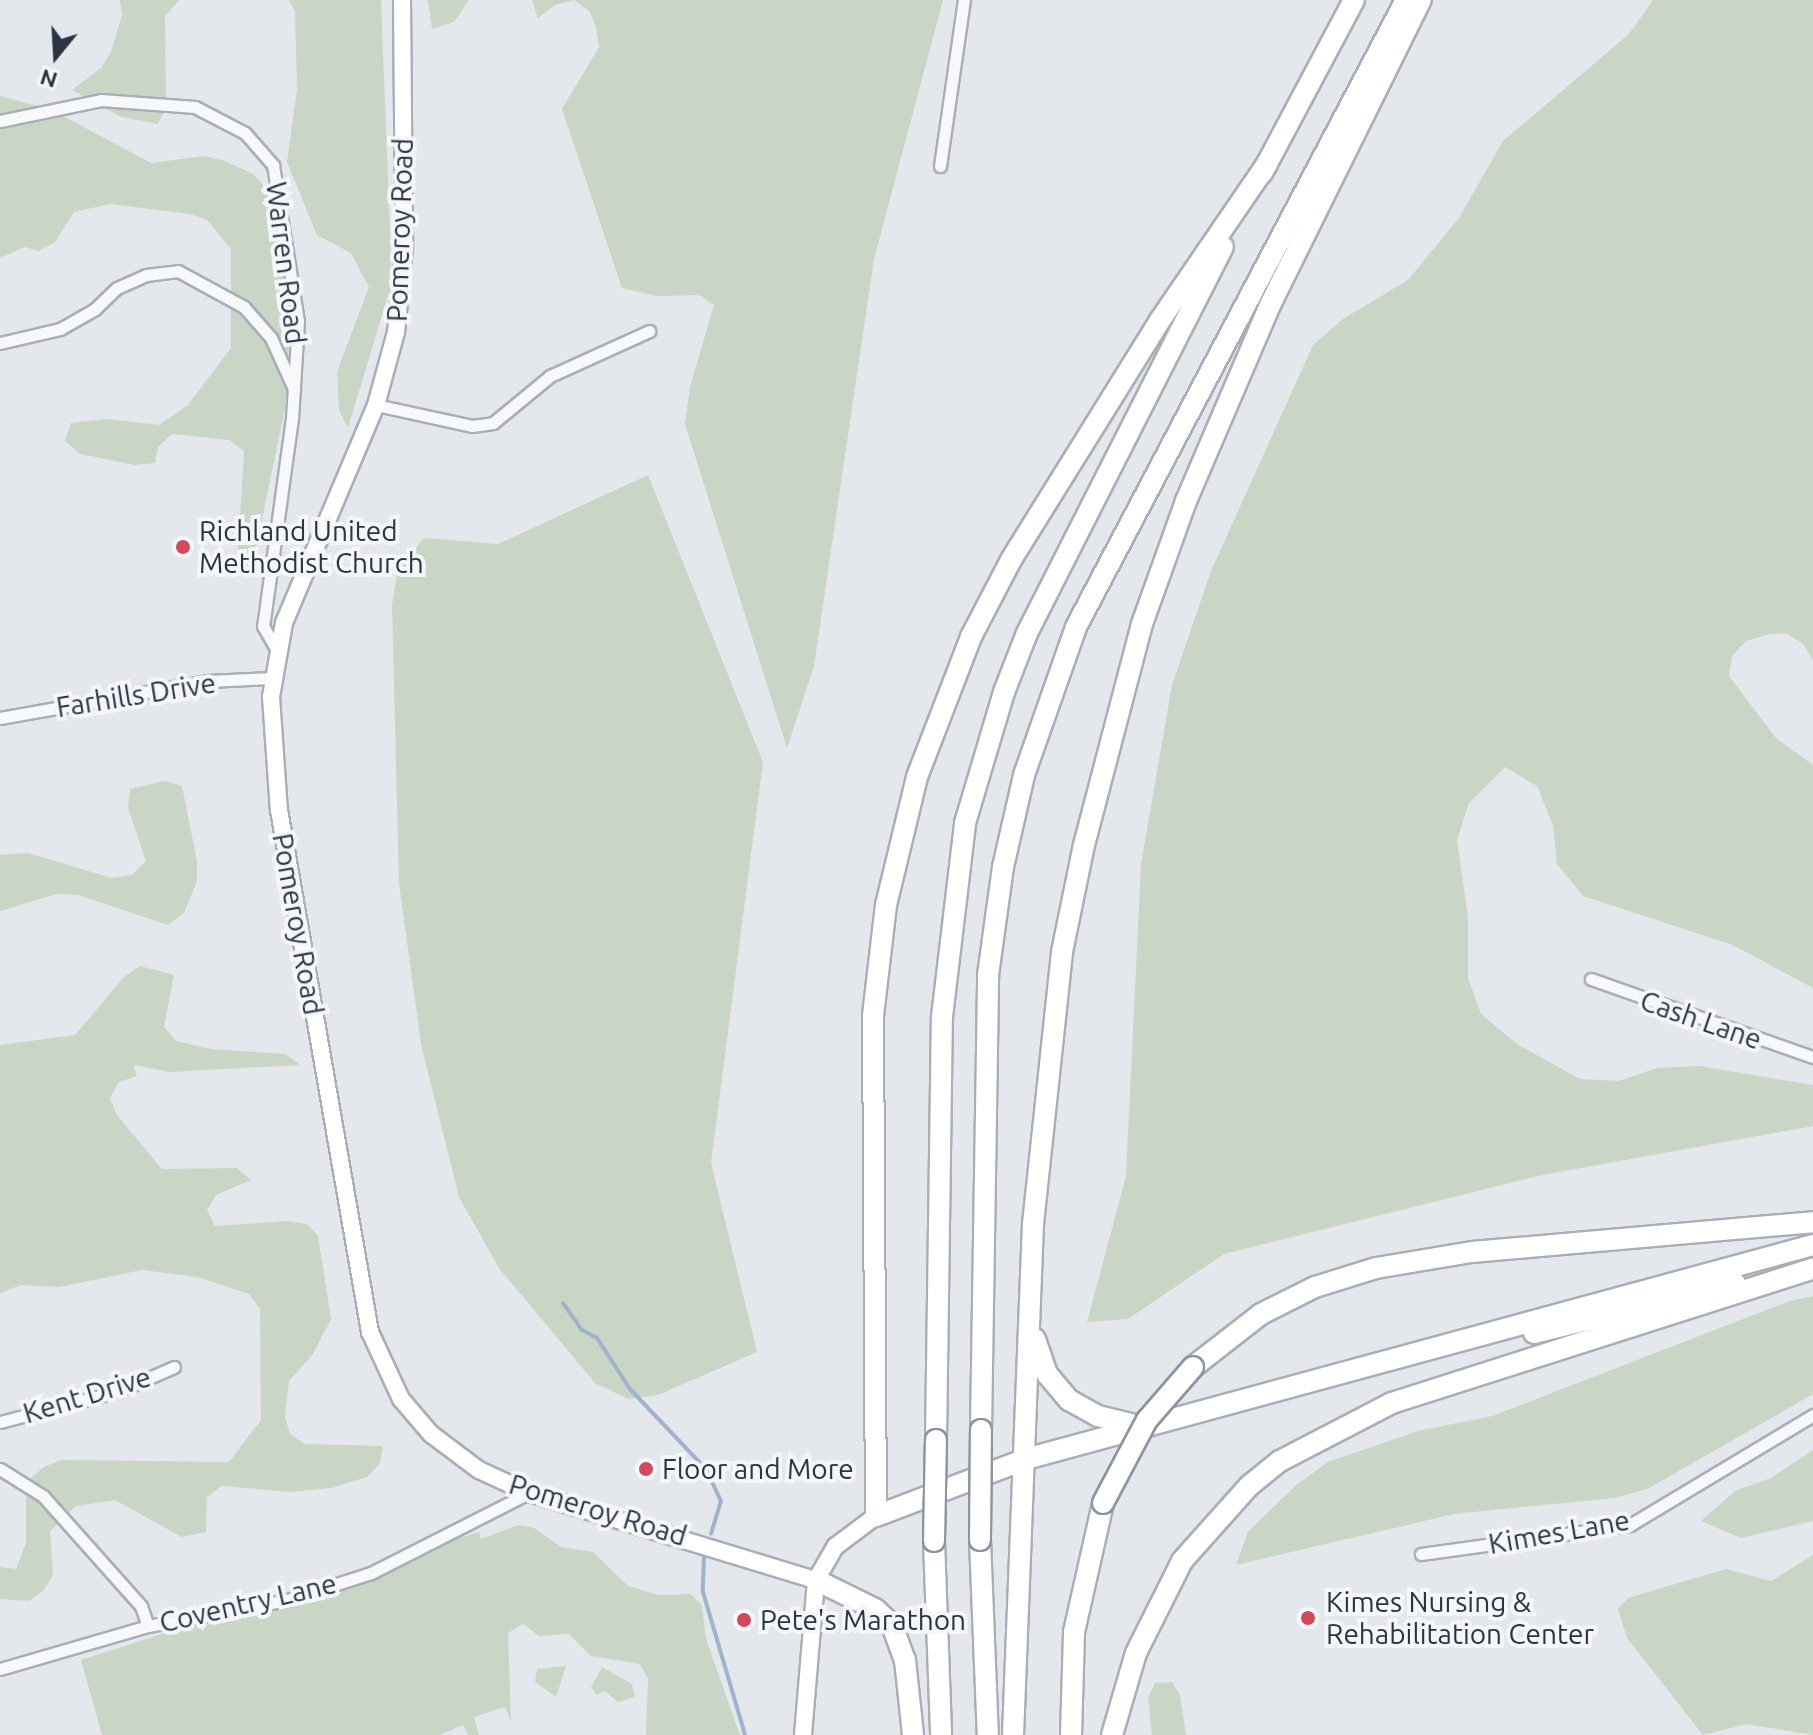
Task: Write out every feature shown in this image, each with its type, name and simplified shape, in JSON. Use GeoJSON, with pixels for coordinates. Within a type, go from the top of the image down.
{"type":"FeatureCollection","features":[{"type":"Feature","properties":{"kind":"highway"},"geometry":{"type":"LineString","coordinates":[[941,1735],[934,1541],[942,1017],[965,823],[1004,692],[1027,633],[1354,0]]}},
{"type":"Feature","properties":{"kind":"highway"},"geometry":{"type":"LineString","coordinates":[[988,1735],[980,1540],[987,990],[1003,867],[1024,775],[1076,627],[1406,0]]}},
{"type":"Feature","properties":{"kind":"highway"},"geometry":{"type":"LineString","coordinates":[[1013,1735],[1043,1096],[1062,952],[1107,746],[1142,624],[1234,385],[1421,0]]}},
{"type":"Feature","properties":{"kind":"highway"},"geometry":{"type":"LineString","coordinates":[[1267,164],[1159,322],[1011,560],[971,637],[917,777],[886,905],[873,1016],[876,1516],[1026,1459],[1813,1245]]}},
{"type":"Feature","properties":{"kind":"highway"},"geometry":{"type":"LineString","coordinates":[[1071,1735],[1074,1632],[1084,1569],[1103,1503],[1147,1420],[1193,1367],[1261,1314],[1315,1287],[1376,1268],[1472,1252],[1813,1222]]}},
{"type":"Feature","properties":{"kind":"highway"},"geometry":{"type":"LineString","coordinates":[[1435,1350],[1563,1328],[1813,1268]]}},
{"type":"Feature","properties":{"kind":"highway"},"geometry":{"type":"LineString","coordinates":[[1112,1735],[1136,1653],[1182,1561],[1249,1486],[1280,1461],[1392,1403],[1813,1268]]}},
{"type":"Feature","properties":{"kind":"highway"},"geometry":{"type":"LineString","coordinates":[[1031,1313],[1038,1354],[1069,1400],[1127,1426],[1155,1425]]}},
{"type":"Feature","properties":{"kind":"highway"},"geometry":{"type":"LineString","coordinates":[[816,1580],[875,1609],[892,1625],[905,1660],[913,1735]]}},
{"type":"Feature","properties":{"kind":"street","name":"Pomeroy Road"},"geometry":{"type":"LineString","coordinates":[[402,0],[404,280],[396,332],[376,405],[296,587],[272,678],[275,781],[370,1332],[395,1389],[431,1434],[479,1470],[529,1493],[816,1580]]}},
{"type":"Feature","properties":{"kind":"street"},"geometry":{"type":"LineString","coordinates":[[940,166],[964,0]]}},
{"type":"Feature","properties":{"kind":"street","name":"Warren Road"},"geometry":{"type":"LineString","coordinates":[[0,121],[101,100],[195,107],[245,133],[273,165],[282,198],[298,321],[295,390],[263,626],[277,650]]}},
{"type":"Feature","properties":{"kind":"street"},"geometry":{"type":"LineString","coordinates":[[0,343],[60,329],[95,309],[117,288],[146,275],[178,271],[244,307],[271,338],[295,390]]}},
{"type":"Feature","properties":{"kind":"street"},"geometry":{"type":"LineString","coordinates":[[376,405],[472,426],[493,423],[550,376],[649,331]]}},
{"type":"Feature","properties":{"kind":"street","name":"Farhills Drive"},"geometry":{"type":"LineString","coordinates":[[0,718],[207,681],[272,678]]}},
{"type":"Feature","properties":{"kind":"street","name":"Cash Lane"},"geometry":{"type":"LineString","coordinates":[[1591,979],[1813,1057]]}},
{"type":"Feature","properties":{"kind":"street","name":"Kent Drive"},"geometry":{"type":"LineString","coordinates":[[0,1422],[119,1391],[174,1367]]}},
{"type":"Feature","properties":{"kind":"street","name":"Kimes Lane"},"geometry":{"type":"LineString","coordinates":[[1421,1554],[1630,1525],[1813,1415]]}},
{"type":"Feature","properties":{"kind":"street"},"geometry":{"type":"LineString","coordinates":[[0,1469],[43,1496],[141,1606],[148,1626]]}},
{"type":"Feature","properties":{"kind":"street","name":"Coventry Lane"},"geometry":{"type":"LineString","coordinates":[[0,1669],[148,1626],[287,1600],[371,1573],[529,1493]]}},
{"type":"Feature","properties":{"kind":"street"},"geometry":{"type":"LineString","coordinates":[[803,1735],[816,1580],[836,1546],[876,1516]]}},
{"type":"Feature","properties":{"kind":"green space"},"geometry":{"type":"Polygon","coordinates":[[[120,0],[179,0],[165,16],[166,108],[158,124],[121,117],[72,90],[101,68],[111,52],[122,15],[120,0]]]}},
{"type":"Feature","properties":{"kind":"green space"},"geometry":{"type":"Polygon","coordinates":[[[289,0],[381,0],[392,282],[348,428],[339,410],[337,372],[369,287],[351,253],[317,235],[287,162],[297,89],[295,11],[289,0]]]}},
{"type":"Feature","properties":{"kind":"green space"},"geometry":{"type":"Polygon","coordinates":[[[428,0],[469,0],[454,22],[432,29],[428,0]]]}},
{"type":"Feature","properties":{"kind":"green space"},"geometry":{"type":"Polygon","coordinates":[[[532,0],[574,0],[555,5],[538,18],[532,0]]]}},
{"type":"Feature","properties":{"kind":"green space"},"geometry":{"type":"Polygon","coordinates":[[[574,0],[943,0],[874,259],[814,666],[787,748],[685,424],[690,387],[714,305],[699,295],[657,296],[622,288],[562,109],[599,47],[596,27],[589,11],[574,0]]]}},
{"type":"Feature","properties":{"kind":"green space"},"geometry":{"type":"Polygon","coordinates":[[[1653,0],[1813,0],[1813,660],[1803,644],[1786,633],[1766,635],[1746,641],[1732,656],[1729,676],[1776,738],[1813,765],[1813,988],[1733,945],[1583,896],[1557,864],[1553,825],[1537,786],[1505,767],[1469,803],[1457,840],[1468,917],[1468,978],[1481,1014],[1517,1044],[1580,1079],[1619,1081],[1657,1068],[1699,1066],[1813,1085],[1813,1126],[1542,1175],[1224,1254],[1128,1319],[1087,1322],[1126,1176],[1141,864],[1172,685],[1211,571],[1313,345],[1343,319],[1408,280],[1459,218],[1503,141],[1629,34],[1653,0]]]}},
{"type":"Feature","properties":{"kind":"green space"},"geometry":{"type":"Polygon","coordinates":[[[0,96],[52,110],[151,163],[204,156],[223,160],[253,174],[266,188],[277,221],[289,295],[288,394],[250,577],[238,548],[244,451],[229,440],[172,434],[158,447],[155,463],[135,465],[80,454],[65,441],[71,423],[107,419],[159,425],[188,405],[231,348],[231,249],[207,220],[190,214],[110,204],[74,212],[55,242],[38,251],[25,247],[0,258],[0,96]]]}},
{"type":"Feature","properties":{"kind":"green space"},"geometry":{"type":"Polygon","coordinates":[[[648,475],[763,762],[711,1163],[757,1352],[658,1395],[628,1399],[595,1383],[499,1268],[459,1197],[421,1044],[399,883],[392,605],[398,567],[424,538],[498,544],[648,475]]]}},
{"type":"Feature","properties":{"kind":"green space"},"geometry":{"type":"Polygon","coordinates":[[[164,781],[182,786],[197,861],[197,881],[184,913],[168,925],[79,895],[57,894],[0,911],[0,855],[28,853],[112,878],[132,875],[146,861],[128,808],[130,789],[164,781]]]}},
{"type":"Feature","properties":{"kind":"green space"},"geometry":{"type":"Polygon","coordinates":[[[140,966],[174,975],[164,1027],[176,1041],[211,1049],[285,1054],[300,1065],[170,1072],[133,1065],[137,1076],[119,1082],[110,1098],[116,1114],[162,1169],[237,1168],[251,1180],[216,1195],[207,1210],[215,1226],[288,1221],[307,1224],[318,1236],[331,1319],[313,1354],[289,1381],[285,1417],[290,1434],[305,1444],[383,1446],[380,1463],[367,1477],[331,1488],[291,1492],[222,1486],[207,1497],[206,1532],[182,1537],[115,1500],[76,1506],[50,1531],[53,1575],[43,1591],[29,1601],[0,1599],[0,1567],[16,1569],[26,1543],[26,1495],[31,1478],[44,1467],[61,1460],[229,1462],[261,1420],[260,1309],[249,1294],[197,1277],[142,1270],[59,1287],[21,1285],[0,1293],[0,1045],[75,1035],[124,977],[140,966]]]}},
{"type":"Feature","properties":{"kind":"green space"},"geometry":{"type":"Polygon","coordinates":[[[1813,1296],[1813,1394],[1647,1489],[1615,1498],[1454,1514],[1236,1565],[1248,1532],[1295,1486],[1328,1462],[1418,1431],[1492,1416],[1790,1301],[1813,1296]]]}},
{"type":"Feature","properties":{"kind":"green space"},"geometry":{"type":"Polygon","coordinates":[[[1813,1450],[1813,1521],[1741,1538],[1701,1521],[1735,1491],[1771,1478],[1813,1450]]]}},
{"type":"Feature","properties":{"kind":"green space"},"geometry":{"type":"Polygon","coordinates":[[[518,1525],[534,1528],[561,1547],[593,1552],[628,1586],[658,1595],[691,1594],[702,1606],[706,1639],[740,1735],[646,1735],[648,1679],[640,1664],[591,1656],[569,1634],[539,1636],[523,1624],[508,1633],[511,1722],[505,1707],[474,1717],[479,1735],[468,1735],[463,1725],[439,1735],[102,1735],[81,1660],[479,1532],[481,1539],[518,1525]]]}},
{"type":"Feature","properties":{"kind":"green space"},"geometry":{"type":"Polygon","coordinates":[[[1813,1555],[1813,1735],[1746,1724],[1703,1735],[1627,1638],[1618,1609],[1628,1598],[1726,1569],[1771,1581],[1813,1555]]]}},
{"type":"Feature","properties":{"kind":"green space"},"geometry":{"type":"Polygon","coordinates":[[[566,1666],[556,1697],[535,1682],[537,1669],[566,1666]]]}},
{"type":"Feature","properties":{"kind":"green space"},"geometry":{"type":"Polygon","coordinates":[[[602,1667],[632,1684],[635,1697],[618,1702],[605,1691],[597,1695],[591,1687],[602,1667]]]}},
{"type":"Feature","properties":{"kind":"green space"},"geometry":{"type":"Polygon","coordinates":[[[1172,1682],[1180,1695],[1186,1735],[1152,1735],[1148,1697],[1155,1683],[1172,1682]]]}},
{"type":"Feature","properties":{"kind":"waterway"},"geometry":{"type":"LineString","coordinates":[[563,1303],[582,1330],[597,1338],[630,1389],[706,1469],[721,1501],[711,1534]]}},
{"type":"Feature","properties":{"kind":"waterway"},"geometry":{"type":"LineString","coordinates":[[704,1555],[703,1592],[745,1735]]}},
{"type":"Feature","properties":{"kind":"place","name":"Richland United Methodist Church"},"geometry":{"type":"Point","coordinates":[183,547]}},
{"type":"Feature","properties":{"kind":"place","name":"Floor and More"},"geometry":{"type":"Point","coordinates":[646,1469]}},
{"type":"Feature","properties":{"kind":"place","name":"Kimes Nursing & Rehabilitation Center"},"geometry":{"type":"Point","coordinates":[1308,1618]}},
{"type":"Feature","properties":{"kind":"place","name":"Pete's Marathon"},"geometry":{"type":"Point","coordinates":[744,1620]}}]}
